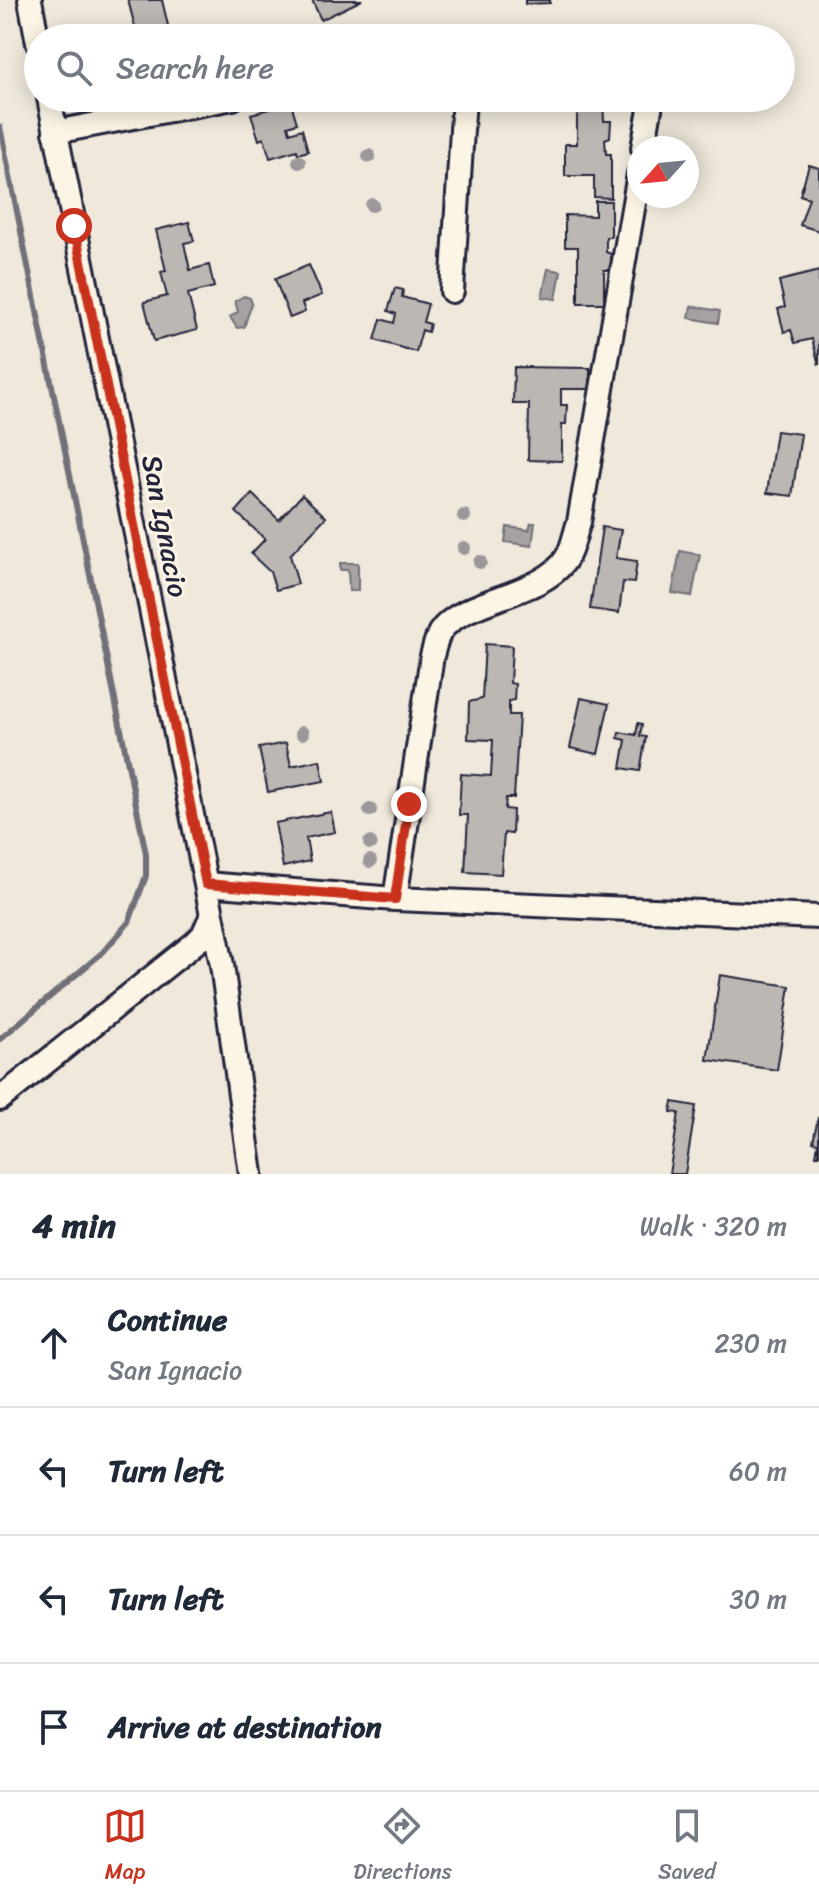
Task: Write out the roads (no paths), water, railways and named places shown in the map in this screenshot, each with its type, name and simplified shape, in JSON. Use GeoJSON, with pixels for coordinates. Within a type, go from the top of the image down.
{"type":"FeatureCollection","features":[{"type":"Feature","properties":{"kind":"street"},"geometry":{"type":"LineString","coordinates":[[30,0],[34,24]]}},
{"type":"Feature","properties":{"kind":"street","name":"San Ignacio"},"geometry":{"type":"LineString","coordinates":[[51,112],[222,965],[251,1174]]}},
{"type":"Feature","properties":{"kind":"street"},"geometry":{"type":"LineString","coordinates":[[55,132],[160,112]]}},
{"type":"Feature","properties":{"kind":"street"},"geometry":{"type":"LineString","coordinates":[[452,291],[463,112]]}},
{"type":"Feature","properties":{"kind":"street"},"geometry":{"type":"LineString","coordinates":[[645,136],[649,112]]}},
{"type":"Feature","properties":{"kind":"street"},"geometry":{"type":"LineString","coordinates":[[395,899],[432,656],[440,631],[463,614],[552,573],[568,557],[572,546],[579,522],[633,208]]}},
{"type":"Feature","properties":{"kind":"street"},"geometry":{"type":"LineString","coordinates":[[206,884],[395,899],[819,917]]}},
{"type":"Feature","properties":{"kind":"street"},"geometry":{"type":"LineString","coordinates":[[0,1099],[195,943],[203,935],[212,915]]}},
{"type":"Feature","properties":{"kind":"waterway"},"geometry":{"type":"LineString","coordinates":[[0,127],[146,854],[146,876],[129,922],[103,952],[0,1039]]}}]}
